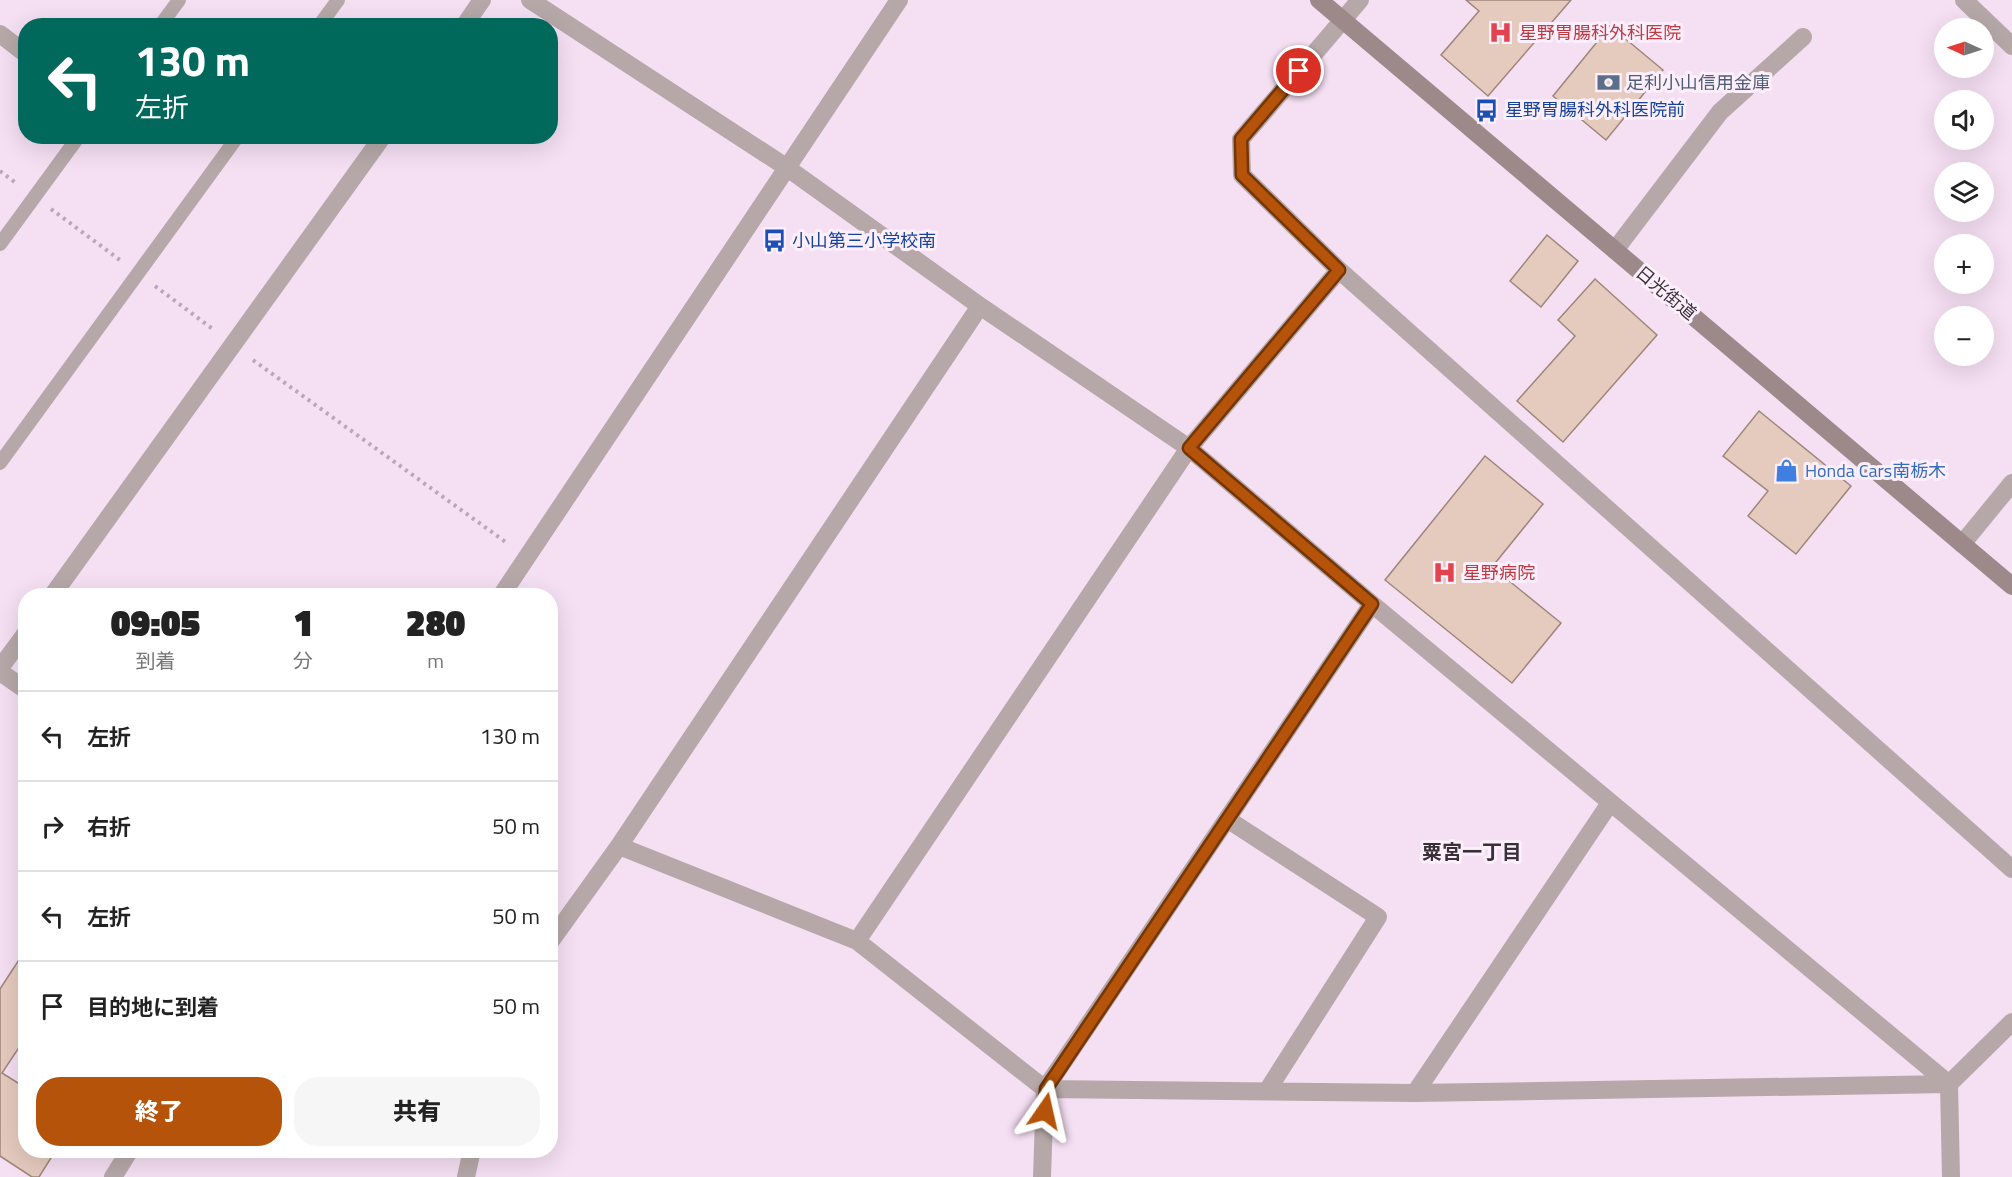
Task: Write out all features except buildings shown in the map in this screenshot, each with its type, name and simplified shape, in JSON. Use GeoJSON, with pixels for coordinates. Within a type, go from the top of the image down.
{"type":"FeatureCollection","features":[{"type":"Feature","properties":{"kind":"main road","name":"日光街道"},"geometry":{"type":"LineString","coordinates":[[1319,0],[2012,586]]}},
{"type":"Feature","properties":{"kind":"street"},"geometry":{"type":"LineString","coordinates":[[470,18],[482,0]]}},
{"type":"Feature","properties":{"kind":"street"},"geometry":{"type":"LineString","coordinates":[[530,0],[558,18]]}},
{"type":"Feature","properties":{"kind":"street"},"geometry":{"type":"LineString","coordinates":[[506,588],[899,0]]}},
{"type":"Feature","properties":{"kind":"street"},"geometry":{"type":"LineString","coordinates":[[1360,0],[1241,139],[1242,175],[1339,270],[2012,869]]}},
{"type":"Feature","properties":{"kind":"street"},"geometry":{"type":"LineString","coordinates":[[1972,3],[2012,46]]}},
{"type":"Feature","properties":{"kind":"street"},"geometry":{"type":"LineString","coordinates":[[558,18],[786,167],[980,306],[1189,448],[1372,604],[1949,1084],[1951,1177]]}},
{"type":"Feature","properties":{"kind":"street"},"geometry":{"type":"LineString","coordinates":[[0,34],[18,48]]}},
{"type":"Feature","properties":{"kind":"street"},"geometry":{"type":"LineString","coordinates":[[1615,250],[1720,112],[1803,38]]}},
{"type":"Feature","properties":{"kind":"street"},"geometry":{"type":"LineString","coordinates":[[58,588],[377,144]]}},
{"type":"Feature","properties":{"kind":"street"},"geometry":{"type":"LineString","coordinates":[[857,941],[1189,448],[1339,270]]}},
{"type":"Feature","properties":{"kind":"street"},"geometry":{"type":"LineString","coordinates":[[558,931],[620,846],[980,306]]}},
{"type":"Feature","properties":{"kind":"street"},"geometry":{"type":"LineString","coordinates":[[1962,544],[2012,483]]}},
{"type":"Feature","properties":{"kind":"street"},"geometry":{"type":"LineString","coordinates":[[1042,1177],[1046,1089],[1372,604]]}},
{"type":"Feature","properties":{"kind":"street"},"geometry":{"type":"LineString","coordinates":[[18,644],[0,670],[18,684]]}},
{"type":"Feature","properties":{"kind":"street"},"geometry":{"type":"LineString","coordinates":[[1415,1093],[1610,803]]}},
{"type":"Feature","properties":{"kind":"street"},"geometry":{"type":"LineString","coordinates":[[1227,819],[1378,917],[1267,1091]]}},
{"type":"Feature","properties":{"kind":"street"},"geometry":{"type":"LineString","coordinates":[[620,846],[857,941],[1046,1089],[1415,1093],[1949,1084],[2012,1022]]}},
{"type":"Feature","properties":{"kind":"street"},"geometry":{"type":"LineString","coordinates":[[113,1177],[125,1158]]}},
{"type":"Feature","properties":{"kind":"street"},"geometry":{"type":"LineString","coordinates":[[466,1177],[470,1158]]}},
{"type":"Feature","properties":{"kind":"lane"},"geometry":{"type":"LineString","coordinates":[[166,18],[179,0]]}},
{"type":"Feature","properties":{"kind":"lane"},"geometry":{"type":"LineString","coordinates":[[325,18],[338,0]]}},
{"type":"Feature","properties":{"kind":"lane"},"geometry":{"type":"LineString","coordinates":[[0,244],[73,144]]}},
{"type":"Feature","properties":{"kind":"lane"},"geometry":{"type":"LineString","coordinates":[[0,463],[232,144]]}},
{"type":"Feature","properties":{"kind":"path"},"geometry":{"type":"LineString","coordinates":[[34,196],[232,345],[527,558]]}},
{"type":"Feature","properties":{"kind":"place","name":"星野胃腸科外科医院"},"geometry":{"type":"Point","coordinates":[1501,33]}},
{"type":"Feature","properties":{"kind":"place","name":"足利小山信用金庫"},"geometry":{"type":"Point","coordinates":[1608,83]}},
{"type":"Feature","properties":{"kind":"place","name":"星野胃腸科外科医院前"},"geometry":{"type":"Point","coordinates":[1487,110]}},
{"type":"Feature","properties":{"kind":"place","name":"小山第三小学校南"},"geometry":{"type":"Point","coordinates":[774,241]}},
{"type":"Feature","properties":{"kind":"place","name":"Honda Cars南栃木"},"geometry":{"type":"Point","coordinates":[1787,471]}},
{"type":"Feature","properties":{"kind":"place","name":"星野病院"},"geometry":{"type":"Point","coordinates":[1445,573]}},
{"type":"Feature","properties":{"kind":"district","name":"粟宮一丁目"},"geometry":{"type":"Point","coordinates":[1472,852]}},
{"type":"Feature","properties":{"kind":"route"},"geometry":{"type":"LineString","coordinates":[[1045,1111],[1046,1089],[1372,604],[1189,448],[1339,270],[1242,175],[1241,139],[1299,71]]}}]}
